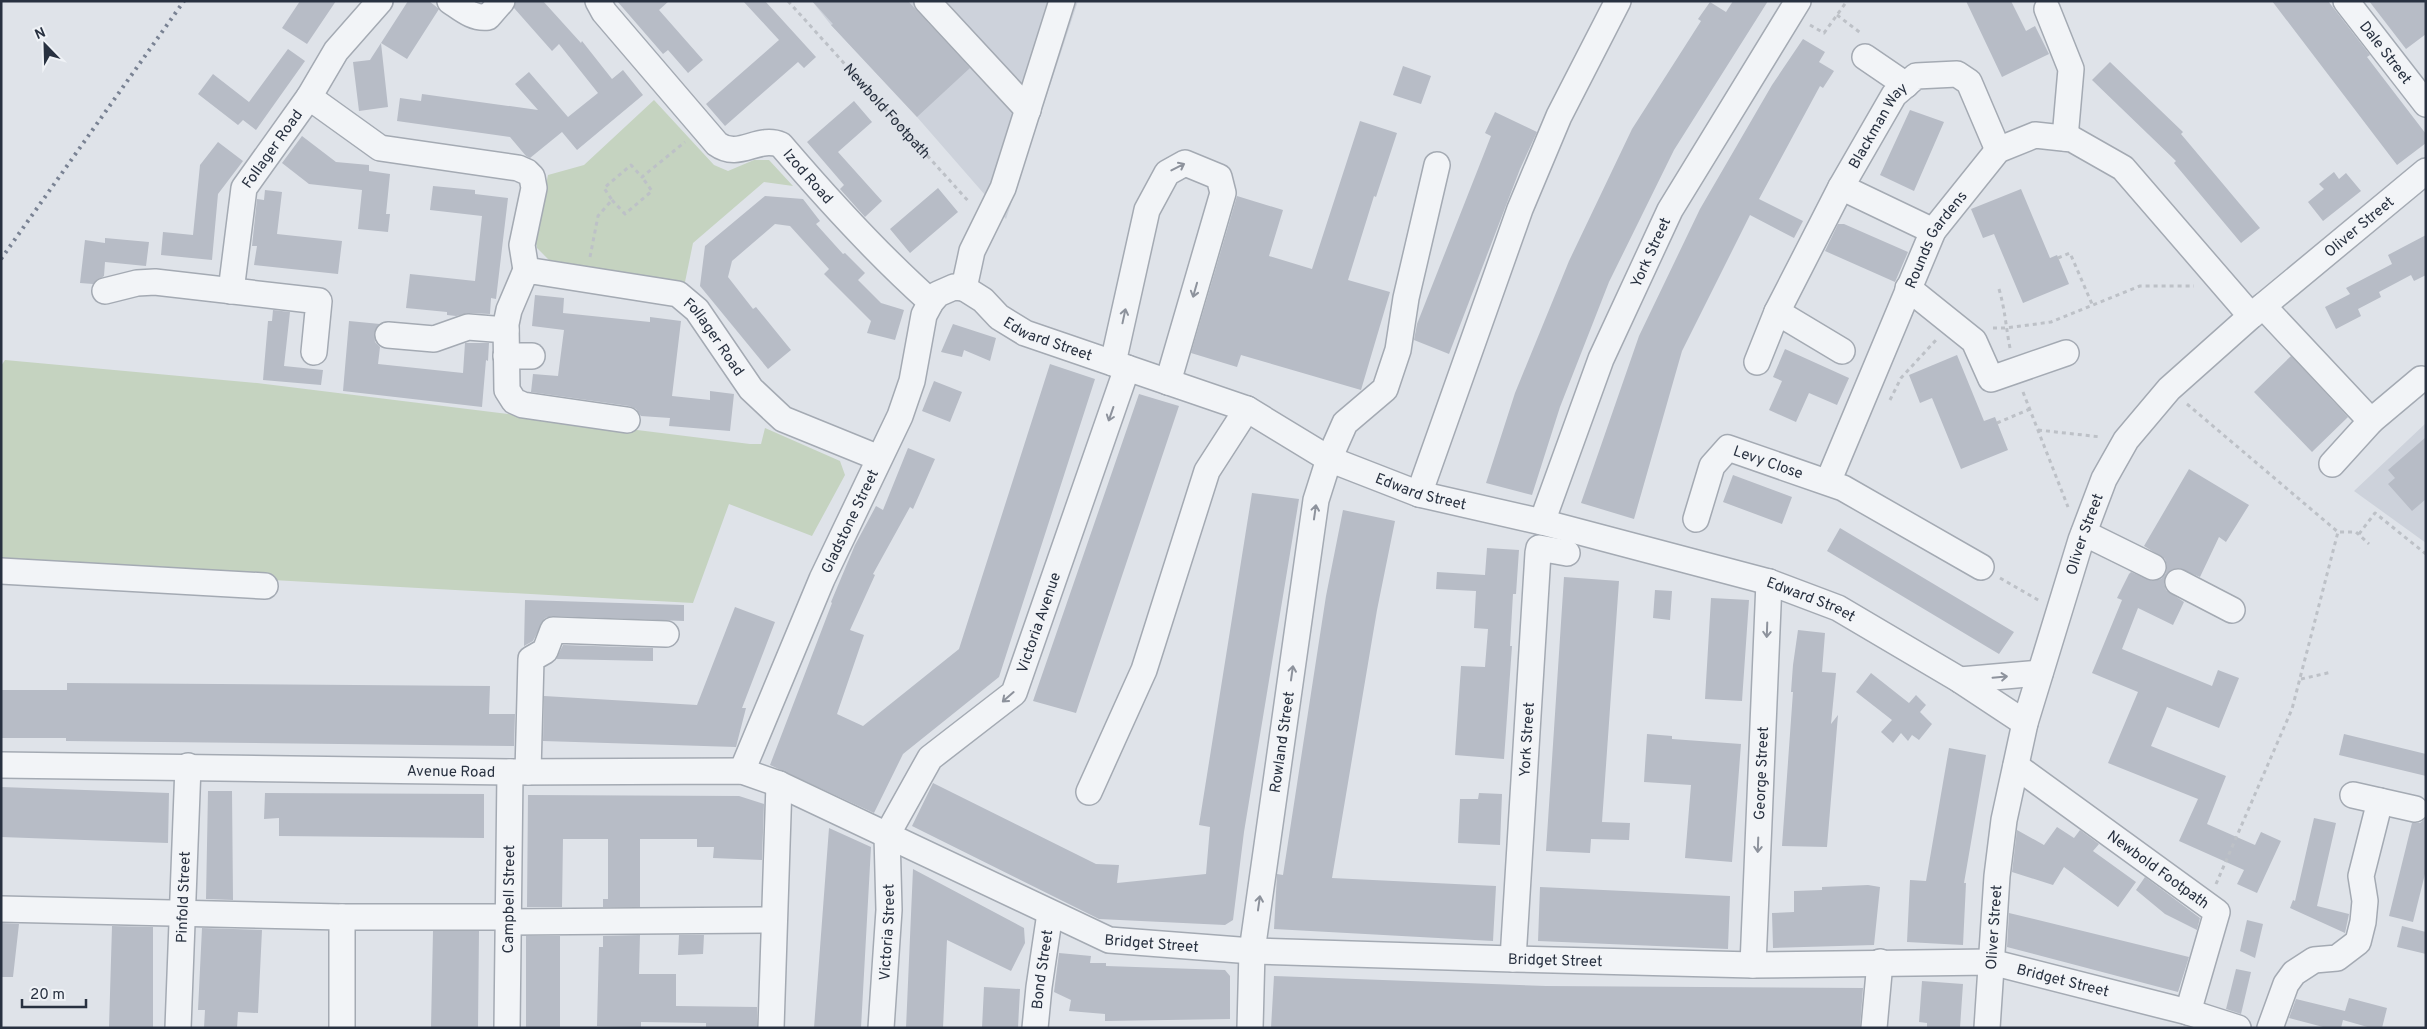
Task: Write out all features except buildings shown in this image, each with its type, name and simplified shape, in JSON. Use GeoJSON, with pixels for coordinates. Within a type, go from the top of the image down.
{"type":"FeatureCollection","features":[{"type":"Feature","properties":{"kind":"street","name":"Follager Road"},"geometry":{"type":"LineString","coordinates":[[231,291],[244,188],[309,97],[336,52],[380,1]]}},
{"type":"Feature","properties":{"kind":"street"},"geometry":{"type":"LineString","coordinates":[[450,1],[470,14],[482,18],[488,17],[502,1]]}},
{"type":"Feature","properties":{"kind":"street"},"geometry":{"type":"LineString","coordinates":[[927,1],[1028,110]]}},
{"type":"Feature","properties":{"kind":"street"},"geometry":{"type":"LineString","coordinates":[[931,302],[946,290],[964,288],[972,251],[985,220],[1003,188],[1062,1]]}},
{"type":"Feature","properties":{"kind":"street"},"geometry":{"type":"LineString","coordinates":[[1419,494],[1520,209],[1559,116],[1618,1]]}},
{"type":"Feature","properties":{"kind":"street","name":"Dale Street"},"geometry":{"type":"LineString","coordinates":[[2346,1],[2426,104]]}},
{"type":"Feature","properties":{"kind":"street","name":"Izod Road"},"geometry":{"type":"LineString","coordinates":[[598,2],[717,144],[726,150],[733,151],[772,142],[780,145],[843,217],[931,302]]}},
{"type":"Feature","properties":{"kind":"street","name":"York Street"},"geometry":{"type":"LineString","coordinates":[[1542,522],[1601,359],[1670,210],[1794,7]]}},
{"type":"Feature","properties":{"kind":"street"},"geometry":{"type":"LineString","coordinates":[[2047,10],[2071,69],[2065,138]]}},
{"type":"Feature","properties":{"kind":"street"},"geometry":{"type":"LineString","coordinates":[[1865,57],[1906,85]]}},
{"type":"Feature","properties":{"kind":"street","name":"Blackman Way"},"geometry":{"type":"LineString","coordinates":[[1757,362],[1777,312],[1841,187],[1894,95],[1916,76],[1957,74],[1969,82],[1998,150]]}},
{"type":"Feature","properties":{"kind":"street","name":"Follager Road"},"geometry":{"type":"LineString","coordinates":[[309,97],[380,148],[518,168],[527,172],[532,177],[534,188],[522,245],[526,270],[678,294],[697,310],[751,389],[783,419],[879,458]]}},
{"type":"Feature","properties":{"kind":"street","name":"Rounds Gardens"},"geometry":{"type":"LineString","coordinates":[[1828,482],[1933,231],[1998,150],[2035,135],[2072,139],[2123,168],[2224,285],[2257,311],[2371,422]]}},
{"type":"Feature","properties":{"kind":"street","name":"Victoria Avenue"},"geometry":{"type":"LineString","coordinates":[[888,835],[930,758],[1014,694],[1120,366],[1147,210],[1167,173],[1185,163],[1219,176],[1223,193],[1168,382]]}},
{"type":"Feature","properties":{"kind":"street","name":"Rowland Street"},"geometry":{"type":"LineString","coordinates":[[1250,1028],[1252,951],[1316,500],[1329,459],[1345,423],[1385,389],[1398,350],[1406,298],[1437,165]]}},
{"type":"Feature","properties":{"kind":"street","name":"Oliver Street"},"geometry":{"type":"LineString","coordinates":[[1987,1028],[2004,820],[2025,723],[2083,537],[2104,479],[2126,440],[2170,389],[2257,311],[2426,171]]}},
{"type":"Feature","properties":{"kind":"street","name":"Blackman Way"},"geometry":{"type":"LineString","coordinates":[[1841,187],[1933,231]]}},
{"type":"Feature","properties":{"kind":"street"},"geometry":{"type":"LineString","coordinates":[[526,270],[509,310],[506,330],[507,390],[514,401],[523,405],[627,420]]}},
{"type":"Feature","properties":{"kind":"street"},"geometry":{"type":"LineString","coordinates":[[105,291],[137,283],[155,282],[319,301],[314,352]]}},
{"type":"Feature","properties":{"kind":"street","name":"Edward Street"},"geometry":{"type":"LineString","coordinates":[[964,288],[983,300],[999,317],[1025,333],[1248,410],[1329,459],[1419,494],[1542,522],[1769,582],[1838,608],[1960,680],[2025,723]]}},
{"type":"Feature","properties":{"kind":"street"},"geometry":{"type":"LineString","coordinates":[[1908,288],[1974,341],[1991,379],[2066,353]]}},
{"type":"Feature","properties":{"kind":"street","name":"Gladstone Street"},"geometry":{"type":"LineString","coordinates":[[742,771],[822,578],[900,416],[912,381],[924,315],[931,302]]}},
{"type":"Feature","properties":{"kind":"street"},"geometry":{"type":"LineString","coordinates":[[1777,312],[1842,351]]}},
{"type":"Feature","properties":{"kind":"street"},"geometry":{"type":"LineString","coordinates":[[388,334],[434,339],[468,327],[506,330]]}},
{"type":"Feature","properties":{"kind":"street"},"geometry":{"type":"LineString","coordinates":[[506,356],[532,356]]}},
{"type":"Feature","properties":{"kind":"street"},"geometry":{"type":"LineString","coordinates":[[2332,464],[2371,422],[2421,379]]}},
{"type":"Feature","properties":{"kind":"street"},"geometry":{"type":"LineString","coordinates":[[1089,792],[1144,670],[1206,471],[1248,410]]}},
{"type":"Feature","properties":{"kind":"street","name":"Levy Close"},"geometry":{"type":"LineString","coordinates":[[1696,519],[1712,466],[1728,448],[1828,482]]}},
{"type":"Feature","properties":{"kind":"street"},"geometry":{"type":"LineString","coordinates":[[1828,482],[1843,488],[1981,566]]}},
{"type":"Feature","properties":{"kind":"street"},"geometry":{"type":"LineString","coordinates":[[2083,537],[2153,567]]}},
{"type":"Feature","properties":{"kind":"street","name":"York Street"},"geometry":{"type":"LineString","coordinates":[[1513,960],[1538,553],[1539,548],[1567,553]]}},
{"type":"Feature","properties":{"kind":"street"},"geometry":{"type":"LineString","coordinates":[[1,571],[265,586]]}},
{"type":"Feature","properties":{"kind":"street","name":"George Street"},"geometry":{"type":"LineString","coordinates":[[1753,965],[1769,582]]}},
{"type":"Feature","properties":{"kind":"street"},"geometry":{"type":"LineString","coordinates":[[2178,582],[2232,610]]}},
{"type":"Feature","properties":{"kind":"street","name":"Campbell Street"},"geometry":{"type":"LineString","coordinates":[[507,1028],[508,920],[530,659],[545,651],[553,630],[666,634]]}},
{"type":"Feature","properties":{"kind":"street"},"geometry":{"type":"LineString","coordinates":[[1960,680],[2040,673]]}},
{"type":"Feature","properties":{"kind":"street","name":"Avenue Road"},"geometry":{"type":"LineString","coordinates":[[1,765],[188,766],[519,772],[742,771],[778,784],[888,835]]}},
{"type":"Feature","properties":{"kind":"street","name":"Pinfold Street"},"geometry":{"type":"LineString","coordinates":[[178,1028],[188,766]]}},
{"type":"Feature","properties":{"kind":"street","name":"Newbold Footpath"},"geometry":{"type":"LineString","coordinates":[[2016,766],[2217,912],[2188,1012]]}},
{"type":"Feature","properties":{"kind":"street"},"geometry":{"type":"LineString","coordinates":[[771,1028],[778,784]]}},
{"type":"Feature","properties":{"kind":"street"},"geometry":{"type":"LineString","coordinates":[[2353,795],[2415,809]]}},
{"type":"Feature","properties":{"kind":"street"},"geometry":{"type":"LineString","coordinates":[[2270,1028],[2286,984],[2294,973],[2314,960],[2337,958],[2358,942],[2365,902],[2361,876],[2380,800]]}},
{"type":"Feature","properties":{"kind":"street","name":"Bridget Street"},"geometry":{"type":"LineString","coordinates":[[888,835],[1110,940],[1252,951],[1513,960],[1753,965],[1991,962],[2188,1012],[2238,1028]]}},
{"type":"Feature","properties":{"kind":"street","name":"Victoria Street"},"geometry":{"type":"LineString","coordinates":[[881,1028],[889,910],[888,835]]}},
{"type":"Feature","properties":{"kind":"street"},"geometry":{"type":"LineString","coordinates":[[1,909],[508,920],[774,920]]}},
{"type":"Feature","properties":{"kind":"street","name":"Bond Street"},"geometry":{"type":"LineString","coordinates":[[1035,1028],[1038,986],[1050,913]]}},
{"type":"Feature","properties":{"kind":"street"},"geometry":{"type":"LineString","coordinates":[[342,917],[342,1028]]}},
{"type":"Feature","properties":{"kind":"street"},"geometry":{"type":"LineString","coordinates":[[1874,1028],[1880,962]]}},
{"type":"Feature","properties":{"kind":"path","name":"Newbold Footpath"},"geometry":{"type":"LineString","coordinates":[[788,1],[985,220]]}},
{"type":"Feature","properties":{"kind":"path"},"geometry":{"type":"LineString","coordinates":[[1794,7],[1824,33],[1847,1]]}},
{"type":"Feature","properties":{"kind":"path"},"geometry":{"type":"LineString","coordinates":[[642,177],[702,127]]}},
{"type":"Feature","properties":{"kind":"path"},"geometry":{"type":"LineString","coordinates":[[631,165],[642,177],[652,191],[625,214],[604,188],[631,165]]}},
{"type":"Feature","properties":{"kind":"path"},"geometry":{"type":"LineString","coordinates":[[586,280],[598,216],[612,200]]}},
{"type":"Feature","properties":{"kind":"path"},"geometry":{"type":"LineString","coordinates":[[2058,258],[2070,253],[2092,304]]}},
{"type":"Feature","properties":{"kind":"path"},"geometry":{"type":"LineString","coordinates":[[1989,328],[2006,328],[2052,322],[2092,304],[2140,286],[2224,285]]}},
{"type":"Feature","properties":{"kind":"path"},"geometry":{"type":"LineString","coordinates":[[1999,289],[2006,309],[2006,328],[2015,371],[2083,537]]}},
{"type":"Feature","properties":{"kind":"path"},"geometry":{"type":"LineString","coordinates":[[1888,403],[1901,378],[1952,323]]}},
{"type":"Feature","properties":{"kind":"path"},"geometry":{"type":"LineString","coordinates":[[2170,389],[2338,532],[2356,532],[2369,544]]}},
{"type":"Feature","properties":{"kind":"path"},"geometry":{"type":"LineString","coordinates":[[1997,423],[2030,409]]}},
{"type":"Feature","properties":{"kind":"path"},"geometry":{"type":"LineString","coordinates":[[2038,430],[2126,440]]}},
{"type":"Feature","properties":{"kind":"path"},"geometry":{"type":"LineString","coordinates":[[2359,534],[2375,514],[2426,554]]}},
{"type":"Feature","properties":{"kind":"path"},"geometry":{"type":"LineString","coordinates":[[2217,912],[2214,891],[2292,709],[2338,532]]}},
{"type":"Feature","properties":{"kind":"path"},"geometry":{"type":"LineString","coordinates":[[1981,566],[2060,612]]}},
{"type":"Feature","properties":{"kind":"path"},"geometry":{"type":"LineString","coordinates":[[2301,679],[2332,672]]}},
{"type":"Feature","properties":{"kind":"shaded area"},"geometry":{"type":"Polygon","coordinates":[[[812,1],[1078,1],[1006,219],[917,117],[831,25],[812,1]]]}},
{"type":"Feature","properties":{"kind":"shaded area"},"geometry":{"type":"Polygon","coordinates":[[[2426,423],[2426,543],[2354,491],[2426,423]]]}},
{"type":"Feature","properties":{"kind":"green space"},"geometry":{"type":"Polygon","coordinates":[[[654,100],[714,165],[728,171],[754,160],[769,160],[793,186],[764,182],[693,243],[685,282],[549,260],[537,248],[535,239],[548,175],[584,165],[654,100]]]}},
{"type":"Feature","properties":{"kind":"green space"},"geometry":{"type":"Polygon","coordinates":[[[5,360],[257,383],[750,444],[761,444],[765,428],[840,461],[845,475],[812,536],[729,504],[693,603],[1,565],[1,366],[5,360]]]}},
{"type":"Feature","properties":{"kind":"railway"},"geometry":{"type":"LineString","coordinates":[[1,259],[184,1]]}}]}
